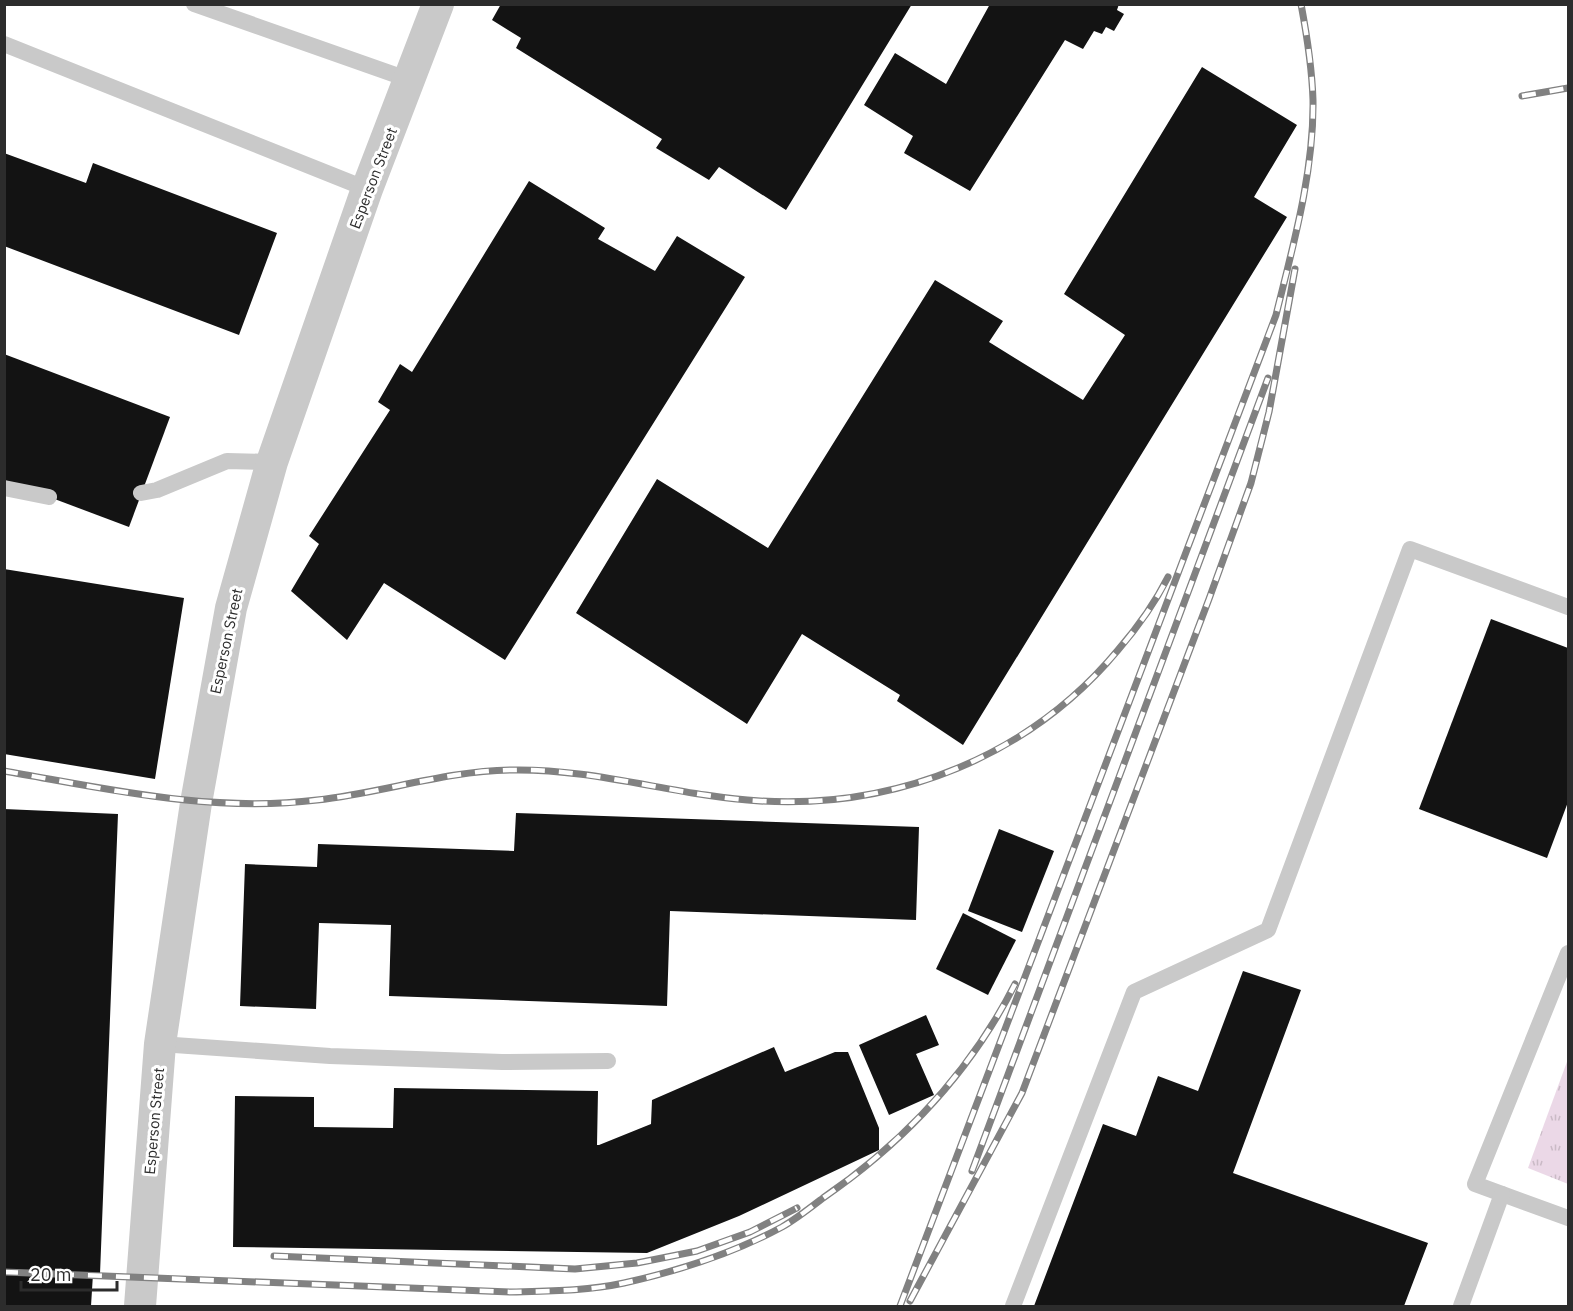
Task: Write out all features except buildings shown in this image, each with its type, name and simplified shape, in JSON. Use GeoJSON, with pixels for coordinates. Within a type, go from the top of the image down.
{"type":"FeatureCollection","features":[{"type":"Feature","properties":{"kind":"street","name":"Esperson Street"},"geometry":{"type":"LineString","coordinates":[[140,1306],[160,1044],[196,803],[231,608],[272,462],[367,189],[438,4]]}},
{"type":"Feature","properties":{"kind":"lane"},"geometry":{"type":"LineString","coordinates":[[194,4],[410,80]]}},
{"type":"Feature","properties":{"kind":"lane"},"geometry":{"type":"LineString","coordinates":[[4,44],[367,189]]}},
{"type":"Feature","properties":{"kind":"lane"},"geometry":{"type":"LineString","coordinates":[[141,493],[157,490],[227,461],[272,462]]}},
{"type":"Feature","properties":{"kind":"lane"},"geometry":{"type":"LineString","coordinates":[[4,488],[49,497]]}},
{"type":"Feature","properties":{"kind":"lane"},"geometry":{"type":"LineString","coordinates":[[1013,1306],[1134,992],[1268,930],[1410,549],[1569,607]]}},
{"type":"Feature","properties":{"kind":"lane"},"geometry":{"type":"LineString","coordinates":[[1569,953],[1475,1184],[1569,1218]]}},
{"type":"Feature","properties":{"kind":"lane"},"geometry":{"type":"LineString","coordinates":[[160,1044],[353,1057],[502,1062],[608,1061]]}},
{"type":"Feature","properties":{"kind":"lane"},"geometry":{"type":"LineString","coordinates":[[1461,1306],[1503,1194]]}},
{"type":"Feature","properties":{"kind":"green space"},"geometry":{"type":"Polygon","coordinates":[[[1568,1059],[1568,1184],[1528,1168],[1568,1059]]]}},
{"type":"Feature","properties":{"kind":"railway"},"geometry":{"type":"LineString","coordinates":[[900,1306],[1276,315],[1301,209],[1310,154],[1312,76],[1301,4]]}},
{"type":"Feature","properties":{"kind":"railway"},"geometry":{"type":"LineString","coordinates":[[1522,96],[1568,88]]}},
{"type":"Feature","properties":{"kind":"railway"},"geometry":{"type":"LineString","coordinates":[[910,1301],[1022,1093],[1209,599],[1251,483],[1269,412],[1295,269]]}},
{"type":"Feature","properties":{"kind":"railway"},"geometry":{"type":"LineString","coordinates":[[972,1171],[1268,378]]}},
{"type":"Feature","properties":{"kind":"railway"},"geometry":{"type":"LineString","coordinates":[[4,771],[121,792],[238,803],[317,800],[462,774],[510,770],[573,773],[697,794],[760,801],[811,801],[861,796],[910,785],[957,768],[1002,746],[1044,719],[1083,687],[1118,650],[1145,615],[1168,577]]}},
{"type":"Feature","properties":{"kind":"railway"},"geometry":{"type":"LineString","coordinates":[[4,1272],[511,1292],[596,1288],[665,1273],[725,1253],[782,1227],[881,1154],[932,1103],[956,1075],[978,1046],[1015,984]]}},
{"type":"Feature","properties":{"kind":"railway"},"geometry":{"type":"LineString","coordinates":[[274,1256],[575,1269],[637,1263],[697,1251],[750,1232],[797,1208]]}}]}
